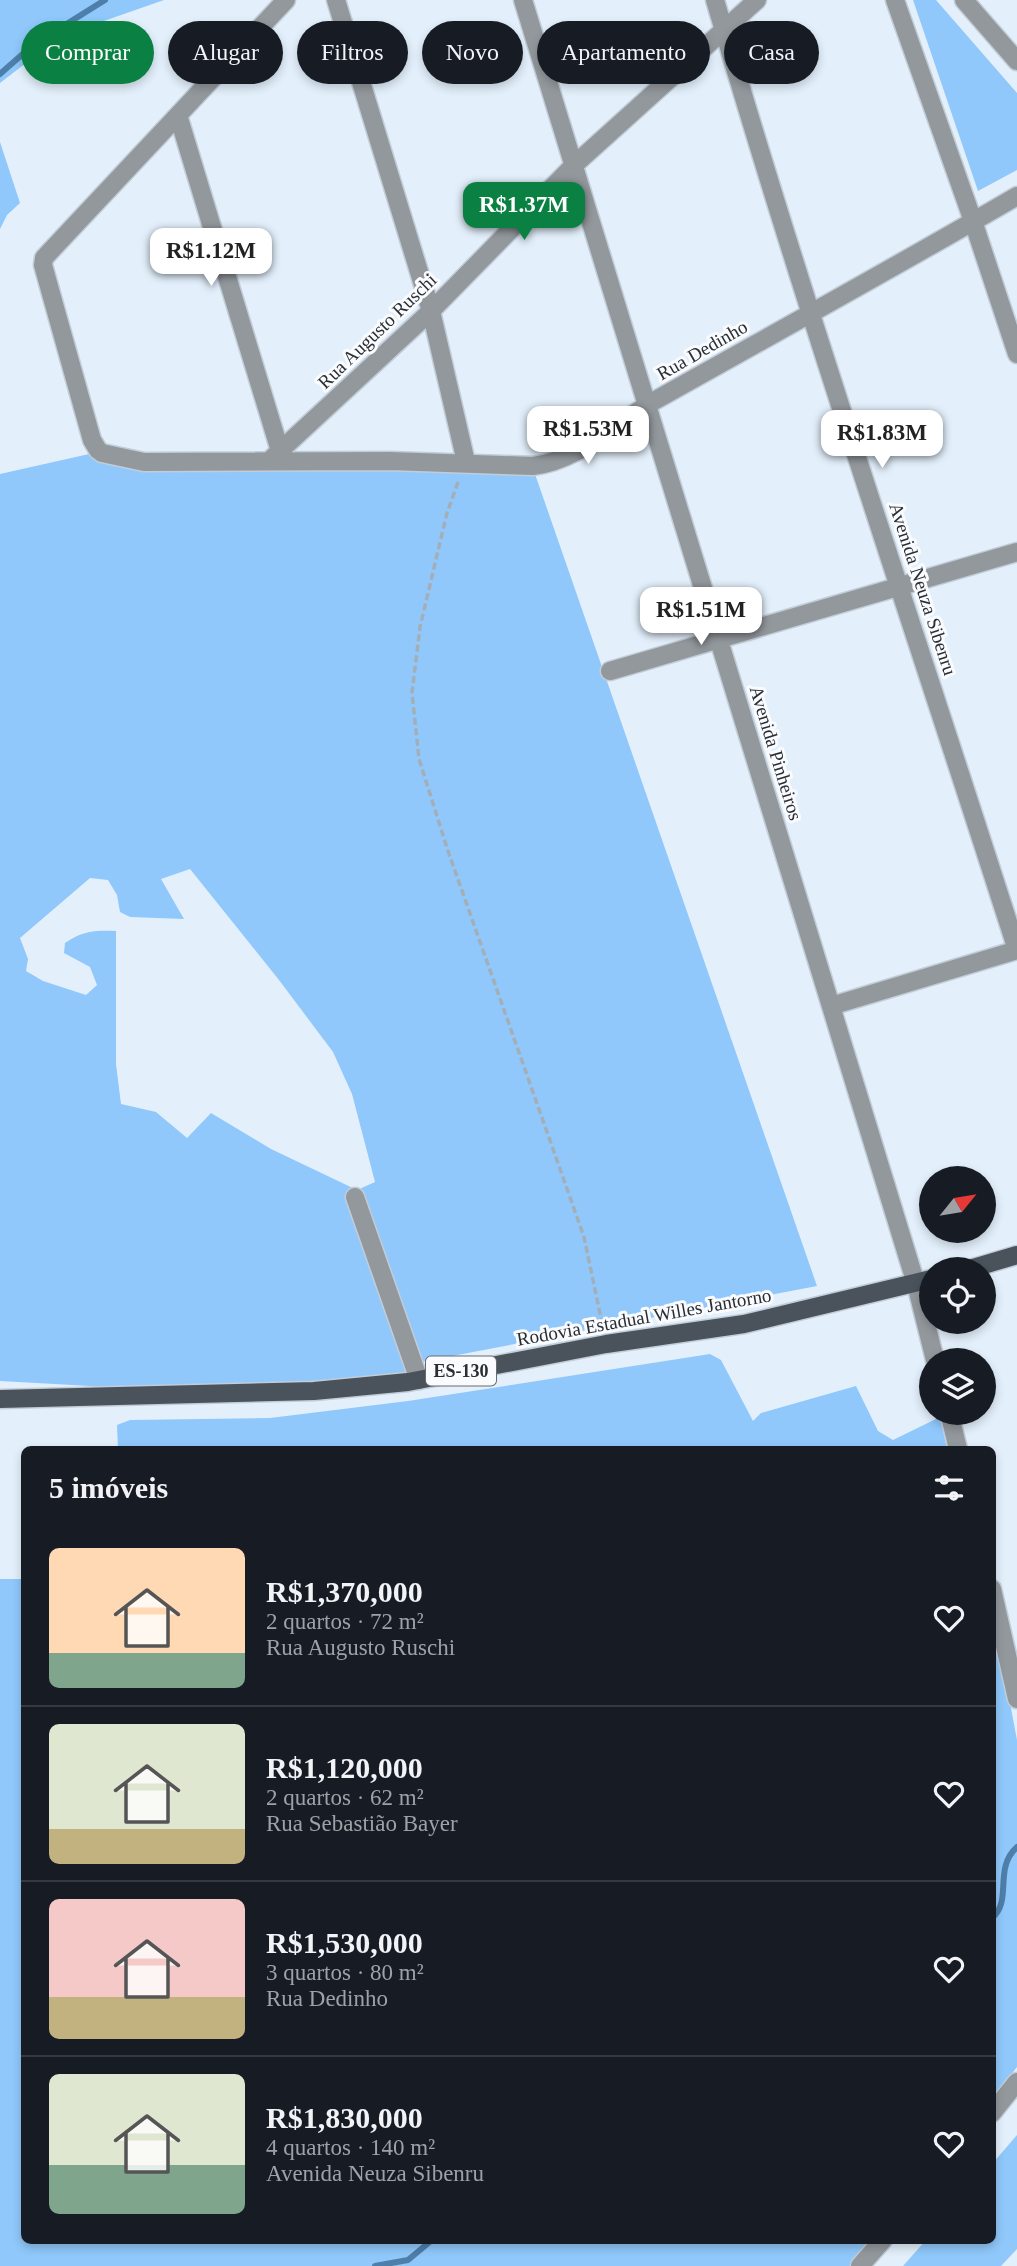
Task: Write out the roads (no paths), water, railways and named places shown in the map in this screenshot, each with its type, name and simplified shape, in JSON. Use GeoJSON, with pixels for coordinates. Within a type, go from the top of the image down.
{"type":"FeatureCollection","features":[{"type":"Feature","properties":{"kind":"main road"},"geometry":{"type":"LineString","coordinates":[[996,1261],[1017,1255]]}},
{"type":"Feature","properties":{"kind":"main road","name":"Rodovia Estadual Willes Jantorno"},"geometry":{"type":"LineString","coordinates":[[0,1399],[314,1391],[419,1380],[606,1343],[744,1324],[919,1283]]}},
{"type":"Feature","properties":{"kind":"street"},"geometry":{"type":"LineString","coordinates":[[275,456],[178,115],[286,0]]}},
{"type":"Feature","properties":{"kind":"street"},"geometry":{"type":"LineString","coordinates":[[336,0],[431,312],[466,462]]}},
{"type":"Feature","properties":{"kind":"street","name":"Avenida Pinheiros"},"geometry":{"type":"LineString","coordinates":[[523,0],[831,1006],[919,1270]]}},
{"type":"Feature","properties":{"kind":"street","name":"Avenida Neuza Sibenru"},"geometry":{"type":"LineString","coordinates":[[715,0],[724,29]]}},
{"type":"Feature","properties":{"kind":"street","name":"Rua Augusto Ruschi"},"geometry":{"type":"LineString","coordinates":[[733,21],[757,0]]}},
{"type":"Feature","properties":{"kind":"street"},"geometry":{"type":"LineString","coordinates":[[895,0],[1016,344]]}},
{"type":"Feature","properties":{"kind":"street"},"geometry":{"type":"LineString","coordinates":[[964,0],[1017,61]]}},
{"type":"Feature","properties":{"kind":"street","name":"Rua Augusto Ruschi"},"geometry":{"type":"LineString","coordinates":[[275,456],[431,312],[573,166],[724,29]]}},
{"type":"Feature","properties":{"kind":"street","name":"Avenida Neuza Sibenru"},"geometry":{"type":"LineString","coordinates":[[740,84],[809,313],[901,587],[1017,950]]}},
{"type":"Feature","properties":{"kind":"street","name":"Rua Dedinho"},"geometry":{"type":"LineString","coordinates":[[178,115],[47,252],[43,265],[97,450],[111,456],[144,462],[275,456],[533,466],[552,463],[581,449],[647,405],[1017,196]]}},
{"type":"Feature","properties":{"kind":"street"},"geometry":{"type":"LineString","coordinates":[[610,671],[1017,552]]}},
{"type":"Feature","properties":{"kind":"street"},"geometry":{"type":"LineString","coordinates":[[831,1006],[1017,950]]}},
{"type":"Feature","properties":{"kind":"street"},"geometry":{"type":"LineString","coordinates":[[355,1197],[419,1380]]}},
{"type":"Feature","properties":{"kind":"street"},"geometry":{"type":"LineString","coordinates":[[952,1425],[957,1446]]}},
{"type":"Feature","properties":{"kind":"street"},"geometry":{"type":"LineString","coordinates":[[996,1607],[1017,1699]]}},
{"type":"Feature","properties":{"kind":"street"},"geometry":{"type":"LineString","coordinates":[[996,2109],[1015,2090]]}},
{"type":"Feature","properties":{"kind":"street"},"geometry":{"type":"LineString","coordinates":[[860,2266],[879,2244]]}},
{"type":"Feature","properties":{"kind":"waterway"},"geometry":{"type":"LineString","coordinates":[[0,74],[33,45],[105,0]]}},
{"type":"Feature","properties":{"kind":"waterway"},"geometry":{"type":"LineString","coordinates":[[996,1913],[1003,1894],[1006,1865],[1017,1847]]}},
{"type":"Feature","properties":{"kind":"waterway"},"geometry":{"type":"LineString","coordinates":[[375,2266],[408,2260],[427,2244]]}}]}
